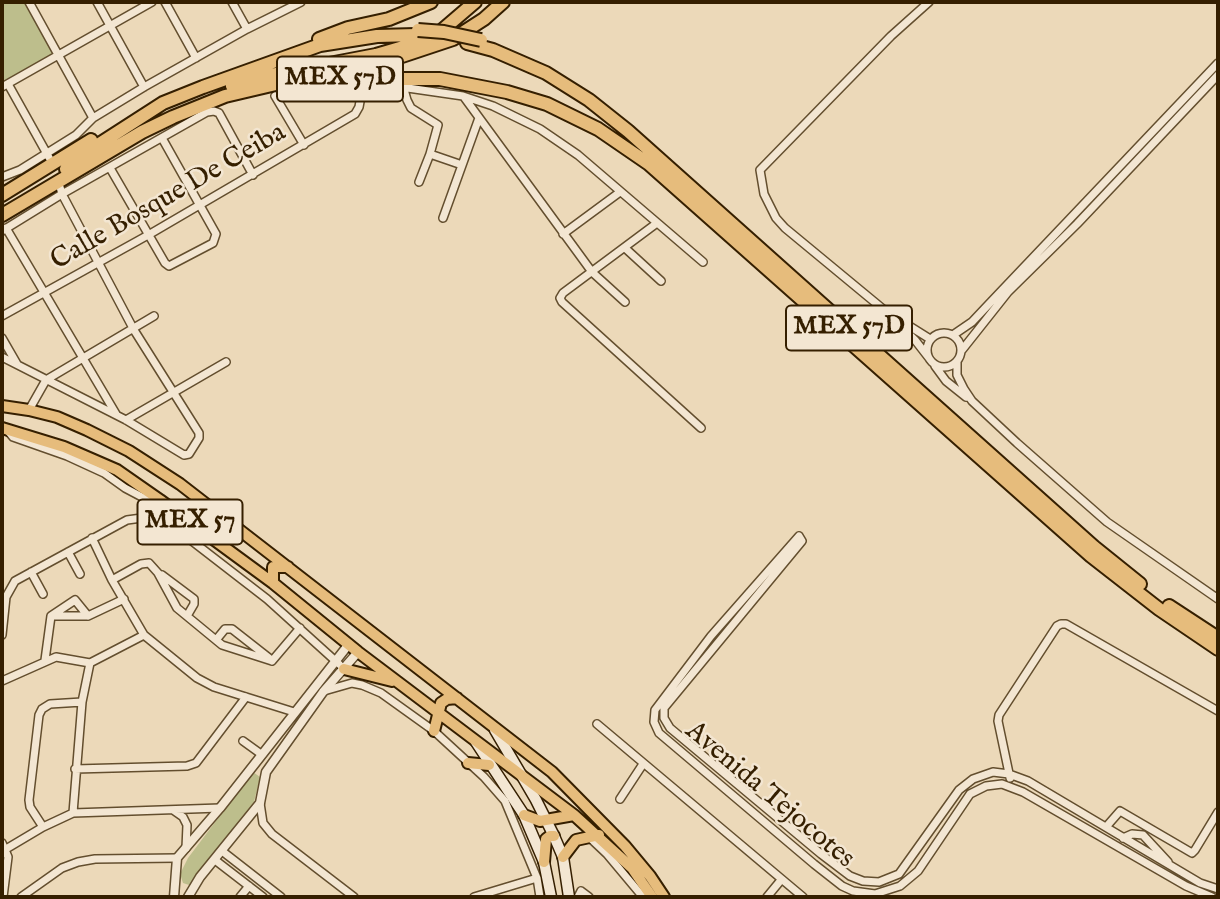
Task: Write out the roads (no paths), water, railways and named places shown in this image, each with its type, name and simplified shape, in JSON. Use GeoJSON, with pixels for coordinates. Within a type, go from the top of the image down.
{"type":"FeatureCollection","features":[{"type":"Feature","properties":{"kind":"highway"},"geometry":{"type":"LineString","coordinates":[[2,195],[169,93],[431,2]]}},
{"type":"Feature","properties":{"kind":"highway"},"geometry":{"type":"LineString","coordinates":[[75,163],[167,111],[216,90],[261,77],[376,55],[417,43],[440,32],[475,2]]}},
{"type":"Feature","properties":{"kind":"highway"},"geometry":{"type":"LineString","coordinates":[[276,90],[295,78],[384,62],[430,48],[467,31],[503,2]]}},
{"type":"Feature","properties":{"kind":"highway"},"geometry":{"type":"LineString","coordinates":[[316,40],[373,31],[444,32],[481,40],[550,66],[593,93],[633,124],[718,204],[732,223]]}},
{"type":"Feature","properties":{"kind":"highway","name":"MEX 57D"},"geometry":{"type":"LineString","coordinates":[[2,206],[75,163],[90,150],[163,103],[320,45],[417,33],[467,43],[519,60],[546,73],[589,100],[628,131],[1094,547],[1164,603],[1218,638]]}},
{"type":"Feature","properties":{"kind":"highway","name":"MEX 57D"},"geometry":{"type":"LineString","coordinates":[[2,215],[142,132],[225,96],[332,79],[390,78],[469,83],[547,104],[598,129],[649,164],[1091,556],[1159,609],[1218,649]]}},
{"type":"Feature","properties":{"kind":"main road","name":"MEX 57"},"geometry":{"type":"LineString","coordinates":[[2,406],[57,417],[87,430],[129,451],[180,484],[493,724],[561,781],[625,846],[664,897]]}},
{"type":"Feature","properties":{"kind":"main road","name":"MEX 57"},"geometry":{"type":"LineString","coordinates":[[3,428],[64,447],[117,470],[155,497],[273,583],[397,682],[574,814],[593,836],[632,868],[652,897]]}},
{"type":"Feature","properties":{"kind":"main road"},"geometry":{"type":"LineString","coordinates":[[117,470],[125,470],[131,466],[133,458],[129,451]]}},
{"type":"Feature","properties":{"kind":"main road"},"geometry":{"type":"LineString","coordinates":[[273,583],[273,567],[288,567]]}},
{"type":"Feature","properties":{"kind":"main road"},"geometry":{"type":"LineString","coordinates":[[358,652],[365,639],[364,626]]}},
{"type":"Feature","properties":{"kind":"main road"},"geometry":{"type":"LineString","coordinates":[[344,669],[397,682]]}},
{"type":"Feature","properties":{"kind":"main road"},"geometry":{"type":"LineString","coordinates":[[433,731],[443,700],[457,698]]}},
{"type":"Feature","properties":{"kind":"main road"},"geometry":{"type":"LineString","coordinates":[[493,724],[554,836],[563,857],[569,897]]}},
{"type":"Feature","properties":{"kind":"main road"},"geometry":{"type":"LineString","coordinates":[[475,739],[489,765],[524,816],[544,862],[551,897]]}},
{"type":"Feature","properties":{"kind":"main road"},"geometry":{"type":"LineString","coordinates":[[468,763],[489,765]]}},
{"type":"Feature","properties":{"kind":"main road"},"geometry":{"type":"LineString","coordinates":[[524,816],[546,820],[574,814]]}},
{"type":"Feature","properties":{"kind":"main road"},"geometry":{"type":"LineString","coordinates":[[544,862],[545,839],[554,836]]}},
{"type":"Feature","properties":{"kind":"main road"},"geometry":{"type":"LineString","coordinates":[[563,857],[576,840],[593,836]]}},
{"type":"Feature","properties":{"kind":"street"},"geometry":{"type":"LineString","coordinates":[[29,2],[93,118]]}},
{"type":"Feature","properties":{"kind":"street"},"geometry":{"type":"LineString","coordinates":[[97,2],[144,87]]}},
{"type":"Feature","properties":{"kind":"street"},"geometry":{"type":"LineString","coordinates":[[51,161],[5,86],[152,2]]}},
{"type":"Feature","properties":{"kind":"street"},"geometry":{"type":"LineString","coordinates":[[165,2],[196,58]]}},
{"type":"Feature","properties":{"kind":"street"},"geometry":{"type":"LineString","coordinates":[[232,2],[247,29]]}},
{"type":"Feature","properties":{"kind":"street"},"geometry":{"type":"LineString","coordinates":[[2,177],[20,170],[76,135],[93,118],[144,87],[301,2]]}},
{"type":"Feature","properties":{"kind":"street"},"geometry":{"type":"LineString","coordinates":[[929,2],[891,36],[760,170],[764,194],[776,218],[883,309],[915,340],[946,381],[1107,522],[1218,599]]}},
{"type":"Feature","properties":{"kind":"street"},"geometry":{"type":"LineString","coordinates":[[953,335],[972,322],[1218,63]]}},
{"type":"Feature","properties":{"kind":"street"},"geometry":{"type":"LineString","coordinates":[[972,401],[958,380],[957,362],[962,350],[1008,292],[1077,224],[1218,75]]}},
{"type":"Feature","properties":{"kind":"street","name":"Calle Bosque De Ceiba"},"geometry":{"type":"LineString","coordinates":[[2,316],[150,234],[355,114],[363,85],[403,86]]}},
{"type":"Feature","properties":{"kind":"street"},"geometry":{"type":"LineString","coordinates":[[419,182],[438,125],[411,107],[403,86],[463,96],[493,106],[540,129],[578,155],[703,262]]}},
{"type":"Feature","properties":{"kind":"street"},"geometry":{"type":"LineString","coordinates":[[276,90],[304,145]]}},
{"type":"Feature","properties":{"kind":"street"},"geometry":{"type":"LineString","coordinates":[[463,96],[592,272],[625,302]]}},
{"type":"Feature","properties":{"kind":"street"},"geometry":{"type":"LineString","coordinates":[[117,417],[4,229],[61,191],[110,168],[214,111],[219,113],[253,175]]}},
{"type":"Feature","properties":{"kind":"street"},"geometry":{"type":"LineString","coordinates":[[443,218],[479,118]]}},
{"type":"Feature","properties":{"kind":"street"},"geometry":{"type":"LineString","coordinates":[[110,168],[169,266],[216,239],[216,234],[162,138]]}},
{"type":"Feature","properties":{"kind":"street"},"geometry":{"type":"LineString","coordinates":[[430,154],[462,165]]}},
{"type":"Feature","properties":{"kind":"street"},"geometry":{"type":"LineString","coordinates":[[2,357],[187,455],[200,435],[134,330],[61,191]]}},
{"type":"Feature","properties":{"kind":"street"},"geometry":{"type":"LineString","coordinates":[[563,233],[620,192]]}},
{"type":"Feature","properties":{"kind":"street"},"geometry":{"type":"LineString","coordinates":[[657,223],[563,293],[560,298],[701,428]]}},
{"type":"Feature","properties":{"kind":"street"},"geometry":{"type":"LineString","coordinates":[[625,248],[661,281]]}},
{"type":"Feature","properties":{"kind":"street"},"geometry":{"type":"LineString","coordinates":[[883,309],[930,339]]}},
{"type":"Feature","properties":{"kind":"street"},"geometry":{"type":"LineString","coordinates":[[29,410],[46,380],[154,316]]}},
{"type":"Feature","properties":{"kind":"street"},"geometry":{"type":"LineString","coordinates":[[957,362],[942,367],[931,360],[927,349],[930,339],[940,333],[953,335],[962,350]]}},
{"type":"Feature","properties":{"kind":"street"},"geometry":{"type":"LineString","coordinates":[[2,338],[17,365]]}},
{"type":"Feature","properties":{"kind":"street"},"geometry":{"type":"LineString","coordinates":[[126,421],[226,362]]}},
{"type":"Feature","properties":{"kind":"street"},"geometry":{"type":"LineString","coordinates":[[3,428],[13,437],[68,456],[104,473],[142,497],[155,497]]}},
{"type":"Feature","properties":{"kind":"street"},"geometry":{"type":"LineString","coordinates":[[2,635],[7,591],[15,581],[127,520],[138,517],[159,519],[170,524],[267,599],[344,669]]}},
{"type":"Feature","properties":{"kind":"street","name":"Avenida Tejocotes"},"geometry":{"type":"LineString","coordinates":[[1009,774],[993,772],[965,784],[899,874],[889,880],[871,883],[850,876],[670,728],[664,718],[664,708],[802,540],[799,536],[706,642],[657,705],[653,715],[659,733],[814,864],[842,886],[867,894],[892,890],[918,871],[970,794],[994,784],[1011,786]]}},
{"type":"Feature","properties":{"kind":"street"},"geometry":{"type":"LineString","coordinates":[[92,538],[112,580],[144,635],[197,678],[214,687],[294,712]]}},
{"type":"Feature","properties":{"kind":"street"},"geometry":{"type":"LineString","coordinates":[[68,552],[80,574]]}},
{"type":"Feature","properties":{"kind":"street"},"geometry":{"type":"LineString","coordinates":[[112,580],[145,562],[194,599],[187,616]]}},
{"type":"Feature","properties":{"kind":"street"},"geometry":{"type":"LineString","coordinates":[[31,572],[43,594]]}},
{"type":"Feature","properties":{"kind":"street"},"geometry":{"type":"LineString","coordinates":[[158,573],[173,603],[222,645],[272,661]]}},
{"type":"Feature","properties":{"kind":"street"},"geometry":{"type":"LineString","coordinates":[[51,616],[88,616],[124,599]]}},
{"type":"Feature","properties":{"kind":"street"},"geometry":{"type":"LineString","coordinates":[[45,660],[51,616],[75,600],[88,616]]}},
{"type":"Feature","properties":{"kind":"street"},"geometry":{"type":"LineString","coordinates":[[1212,897],[1186,886],[1011,786],[999,715],[1057,625],[1061,624],[1066,624],[1218,711]]}},
{"type":"Feature","properties":{"kind":"street"},"geometry":{"type":"LineString","coordinates":[[272,661],[300,628]]}},
{"type":"Feature","properties":{"kind":"street"},"geometry":{"type":"LineString","coordinates":[[216,640],[225,629],[232,629],[272,661]]}},
{"type":"Feature","properties":{"kind":"street"},"geometry":{"type":"LineString","coordinates":[[2,681],[45,660],[62,657],[90,663],[144,635]]}},
{"type":"Feature","properties":{"kind":"street"},"geometry":{"type":"LineString","coordinates":[[174,897],[177,858],[349,644]]}},
{"type":"Feature","properties":{"kind":"street"},"geometry":{"type":"LineString","coordinates":[[354,897],[272,834],[263,822],[260,803],[266,772],[323,692],[358,652]]}},
{"type":"Feature","properties":{"kind":"street"},"geometry":{"type":"LineString","coordinates":[[73,813],[82,702],[90,663]]}},
{"type":"Feature","properties":{"kind":"street"},"geometry":{"type":"LineString","coordinates":[[315,685],[323,692]]}},
{"type":"Feature","properties":{"kind":"street"},"geometry":{"type":"LineString","coordinates":[[323,692],[341,685],[362,685],[381,693],[433,731],[484,777],[505,801],[537,878],[540,897]]}},
{"type":"Feature","properties":{"kind":"street"},"geometry":{"type":"LineString","coordinates":[[75,769],[187,766],[196,763],[246,697]]}},
{"type":"Feature","properties":{"kind":"street"},"geometry":{"type":"LineString","coordinates":[[43,827],[30,807],[29,800],[39,715],[41,709],[50,704],[82,702]]}},
{"type":"Feature","properties":{"kind":"street"},"geometry":{"type":"LineString","coordinates":[[597,724],[803,897]]}},
{"type":"Feature","properties":{"kind":"street"},"geometry":{"type":"LineString","coordinates":[[243,741],[261,754]]}},
{"type":"Feature","properties":{"kind":"street"},"geometry":{"type":"LineString","coordinates":[[253,764],[266,772]]}},
{"type":"Feature","properties":{"kind":"street"},"geometry":{"type":"LineString","coordinates":[[620,799],[643,764]]}},
{"type":"Feature","properties":{"kind":"street"},"geometry":{"type":"LineString","coordinates":[[1009,774],[1028,781],[1200,883],[1218,889]]}},
{"type":"Feature","properties":{"kind":"street"},"geometry":{"type":"LineString","coordinates":[[177,877],[189,893],[260,803]]}},
{"type":"Feature","properties":{"kind":"street"},"geometry":{"type":"LineString","coordinates":[[3,897],[8,870],[4,846],[73,813],[220,807]]}},
{"type":"Feature","properties":{"kind":"street"},"geometry":{"type":"LineString","coordinates":[[173,810],[183,817],[187,825],[186,848]]}},
{"type":"Feature","properties":{"kind":"street"},"geometry":{"type":"LineString","coordinates":[[1106,827],[1120,811],[1192,853],[1218,813]]}},
{"type":"Feature","properties":{"kind":"street"},"geometry":{"type":"LineString","coordinates":[[1108,841],[1138,834],[1146,837],[1174,867]]}},
{"type":"Feature","properties":{"kind":"street"},"geometry":{"type":"LineString","coordinates":[[593,836],[643,897]]}},
{"type":"Feature","properties":{"kind":"street"},"geometry":{"type":"LineString","coordinates":[[222,851],[281,897]]}},
{"type":"Feature","properties":{"kind":"street"},"geometry":{"type":"LineString","coordinates":[[21,897],[33,894],[62,868],[78,862],[95,859],[177,858]]}},
{"type":"Feature","properties":{"kind":"street"},"geometry":{"type":"LineString","coordinates":[[215,860],[263,897]]}},
{"type":"Feature","properties":{"kind":"street"},"geometry":{"type":"LineString","coordinates":[[474,897],[495,894],[537,878]]}},
{"type":"Feature","properties":{"kind":"street"},"geometry":{"type":"LineString","coordinates":[[767,897],[781,880]]}},
{"type":"Feature","properties":{"kind":"street"},"geometry":{"type":"LineString","coordinates":[[240,897],[249,886]]}},
{"type":"Feature","properties":{"kind":"street"},"geometry":{"type":"LineString","coordinates":[[578,897],[581,891],[589,897]]}}]}
